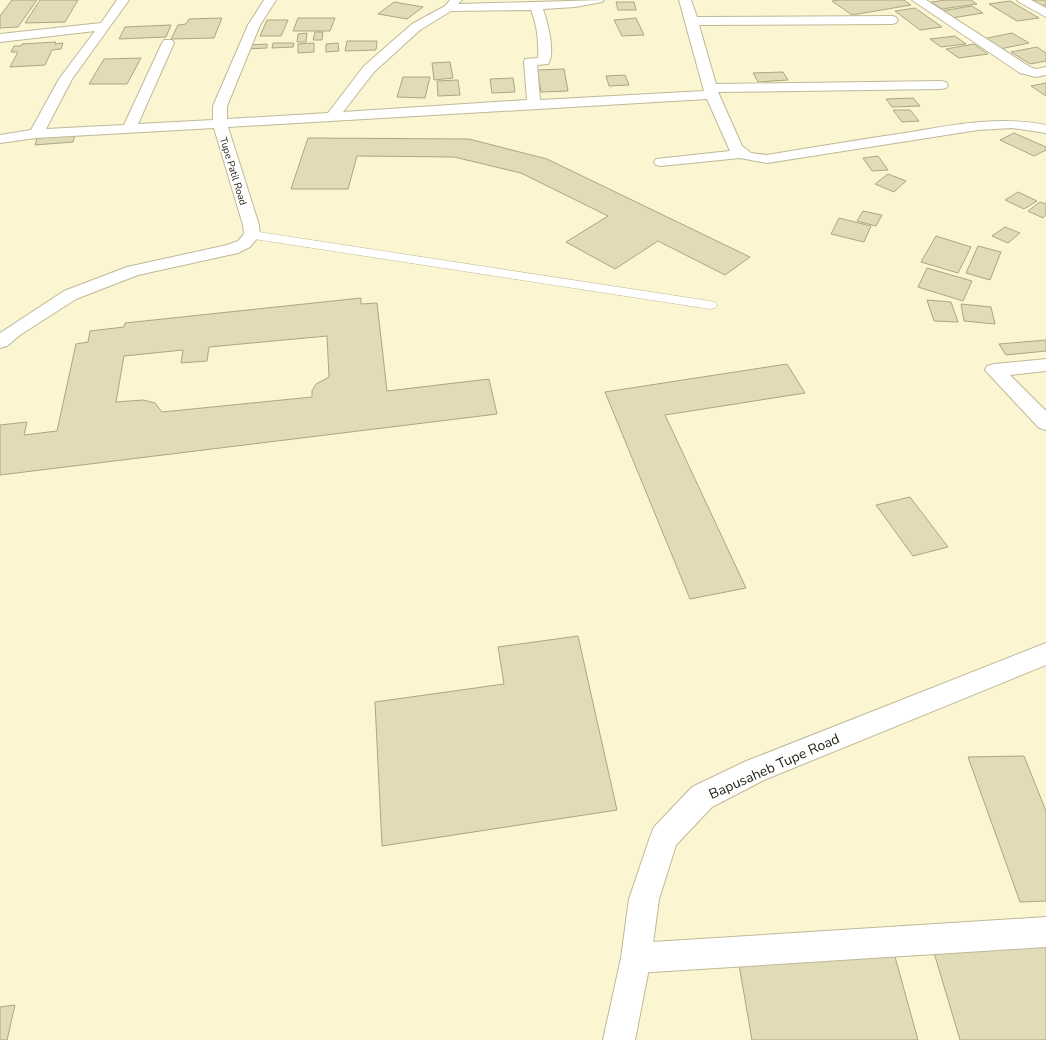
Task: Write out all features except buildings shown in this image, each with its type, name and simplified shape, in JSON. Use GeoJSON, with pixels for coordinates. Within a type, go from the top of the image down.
{"type":"FeatureCollection","features":[{"type":"Feature","properties":{"kind":"street"},"geometry":{"type":"LineString","coordinates":[[36,134],[66,79],[123,0]]}},
{"type":"Feature","properties":{"kind":"street"},"geometry":{"type":"LineString","coordinates":[[270,0],[254,25],[220,106],[220,124],[711,92],[941,85]]}},
{"type":"Feature","properties":{"kind":"street"},"geometry":{"type":"LineString","coordinates":[[332,116],[369,69],[416,27],[453,4],[536,6],[575,4],[598,0]]}},
{"type":"Feature","properties":{"kind":"street"},"geometry":{"type":"LineString","coordinates":[[685,0],[711,92],[735,148],[740,154]]}},
{"type":"Feature","properties":{"kind":"street"},"geometry":{"type":"LineString","coordinates":[[918,0],[1025,70],[1036,73],[1046,71]]}},
{"type":"Feature","properties":{"kind":"street"},"geometry":{"type":"LineString","coordinates":[[1023,0],[1046,13]]}},
{"type":"Feature","properties":{"kind":"street"},"geometry":{"type":"LineString","coordinates":[[534,104],[530,62],[544,61],[545,44],[542,21],[536,6]]}},
{"type":"Feature","properties":{"kind":"street"},"geometry":{"type":"LineString","coordinates":[[692,21],[892,20]]}},
{"type":"Feature","properties":{"kind":"street"},"geometry":{"type":"LineString","coordinates":[[0,38],[103,26]]}},
{"type":"Feature","properties":{"kind":"street"},"geometry":{"type":"LineString","coordinates":[[129,129],[168,43]]}},
{"type":"Feature","properties":{"kind":"street","name":"Tupe Patil Road"},"geometry":{"type":"LineString","coordinates":[[0,139],[36,134],[220,124],[252,225],[252,235]]}},
{"type":"Feature","properties":{"kind":"street"},"geometry":{"type":"LineString","coordinates":[[661,162],[740,154],[753,158],[767,159],[966,125],[1032,125],[1046,129]]}},
{"type":"Feature","properties":{"kind":"street"},"geometry":{"type":"LineString","coordinates":[[0,342],[14,331],[70,296],[133,270],[232,249],[244,244],[252,235]]}},
{"type":"Feature","properties":{"kind":"street"},"geometry":{"type":"LineString","coordinates":[[1046,365],[994,370],[1046,423]]}},
{"type":"Feature","properties":{"kind":"street","name":"Bapusaheb Tupe Road"},"geometry":{"type":"LineString","coordinates":[[619,1040],[636,958],[644,899],[664,837],[702,797],[754,771],[1046,654]]}},
{"type":"Feature","properties":{"kind":"street"},"geometry":{"type":"LineString","coordinates":[[636,958],[1046,932]]}},
{"type":"Feature","properties":{"kind":"lane"},"geometry":{"type":"LineString","coordinates":[[252,235],[710,305]]}}]}
